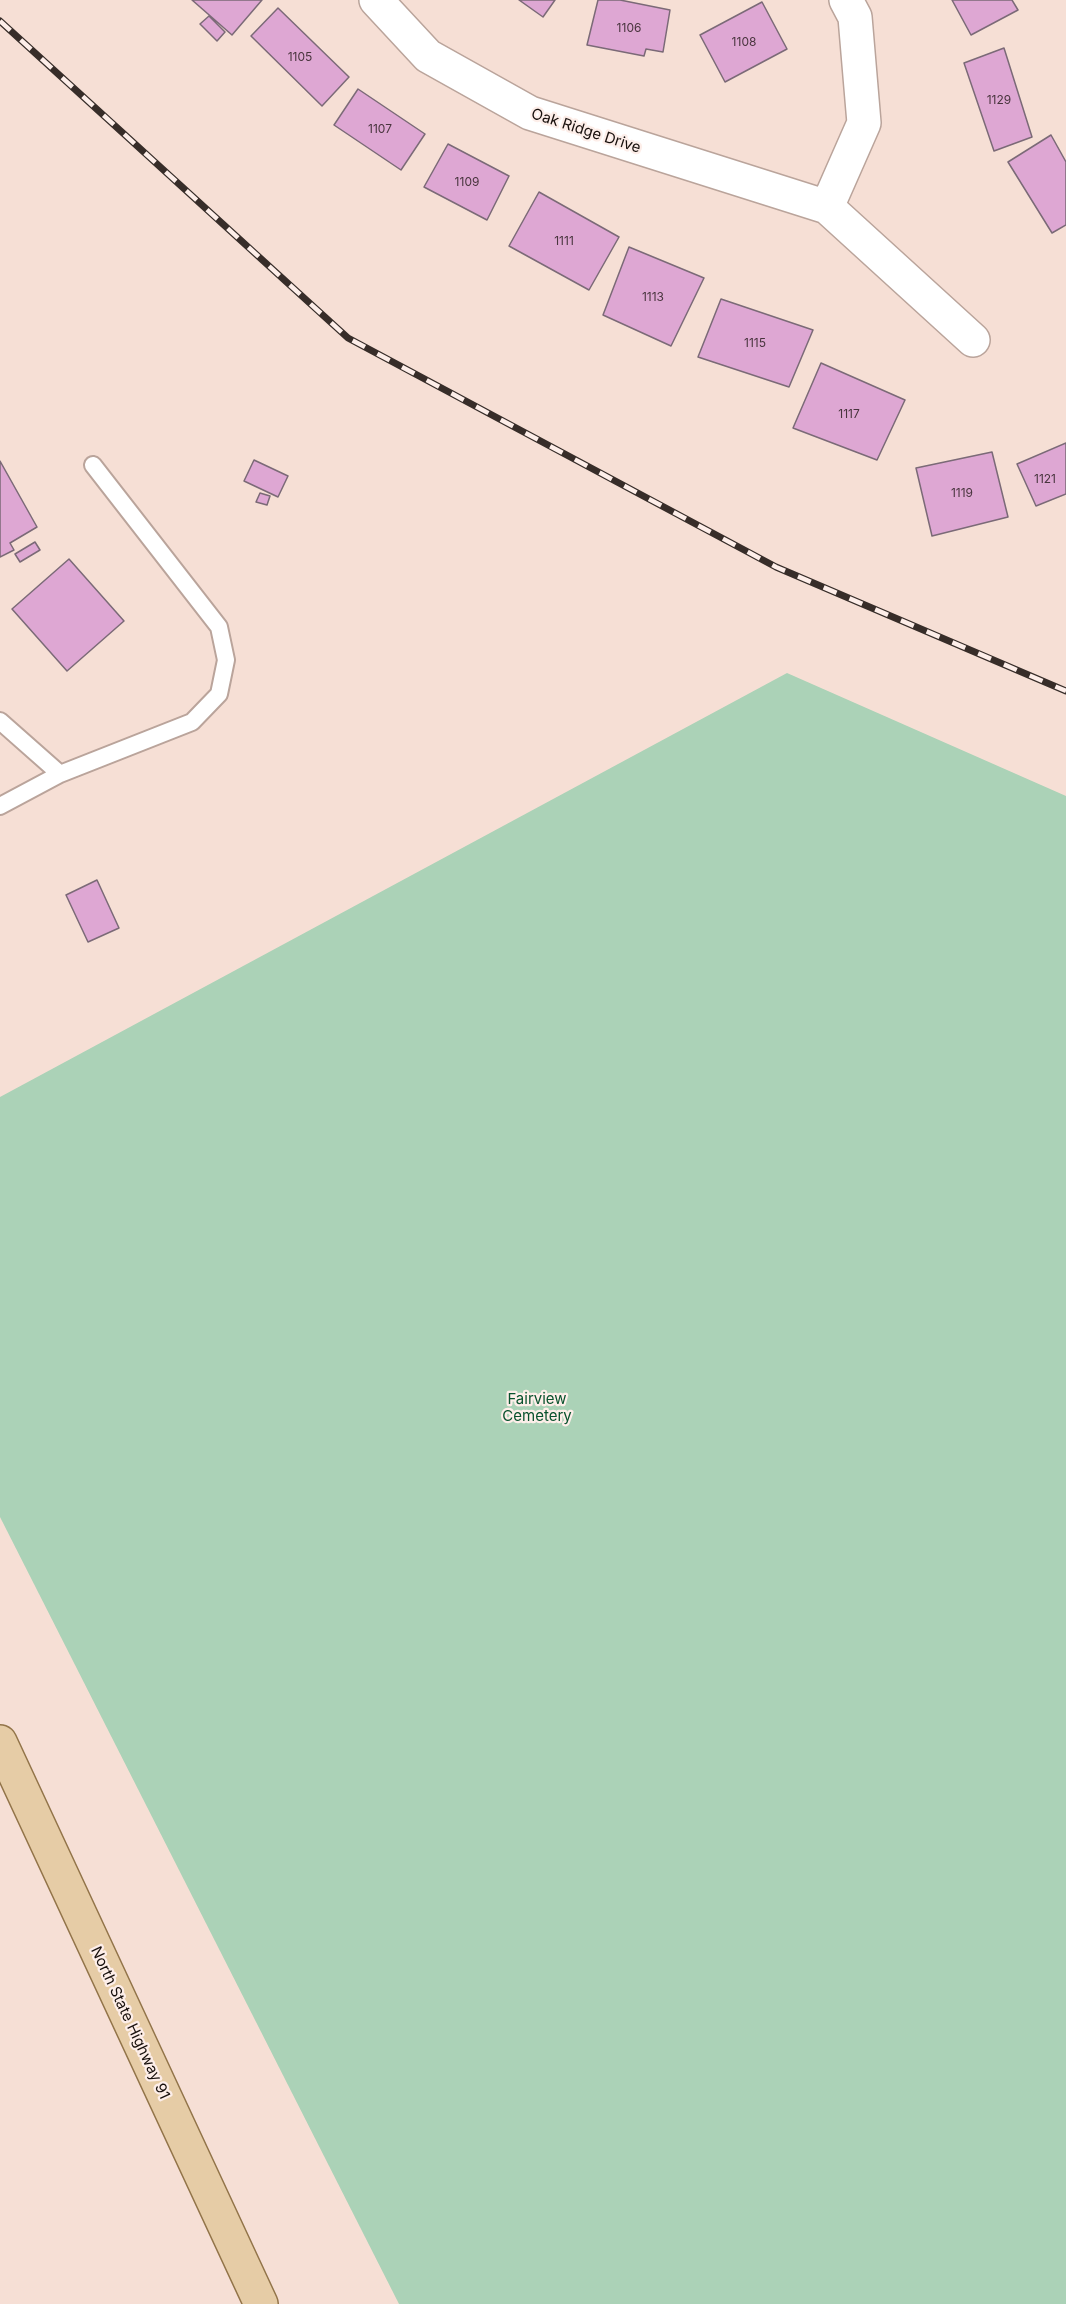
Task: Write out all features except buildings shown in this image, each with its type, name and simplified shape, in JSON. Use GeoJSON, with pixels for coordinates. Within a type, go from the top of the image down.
{"type":"FeatureCollection","features":[{"type":"Feature","properties":{"kind":"main road","name":"North State Highway 91"},"geometry":{"type":"LineString","coordinates":[[4,1762],[261,2304]]}},
{"type":"Feature","properties":{"kind":"street","name":"Oak Ridge Drive"},"geometry":{"type":"LineString","coordinates":[[376,0],[428,56],[530,114],[827,207],[973,340]]}},
{"type":"Feature","properties":{"kind":"street"},"geometry":{"type":"LineString","coordinates":[[827,207],[864,123],[855,17],[846,0]]}},
{"type":"Feature","properties":{"kind":"lane"},"geometry":{"type":"LineString","coordinates":[[0,806],[60,774],[192,722],[219,693],[226,660],[219,627],[93,465]]}},
{"type":"Feature","properties":{"kind":"lane"},"geometry":{"type":"LineString","coordinates":[[0,721],[60,774]]}},
{"type":"Feature","properties":{"kind":"green space","name":"Fairview Cemetery"},"geometry":{"type":"Polygon","coordinates":[[[787,673],[1066,796],[1066,2304],[399,2304],[0,1517],[0,1097],[787,673]]]}},
{"type":"Feature","properties":{"kind":"railway"},"geometry":{"type":"LineString","coordinates":[[0,21],[348,338],[776,567],[1066,691]]}}]}
